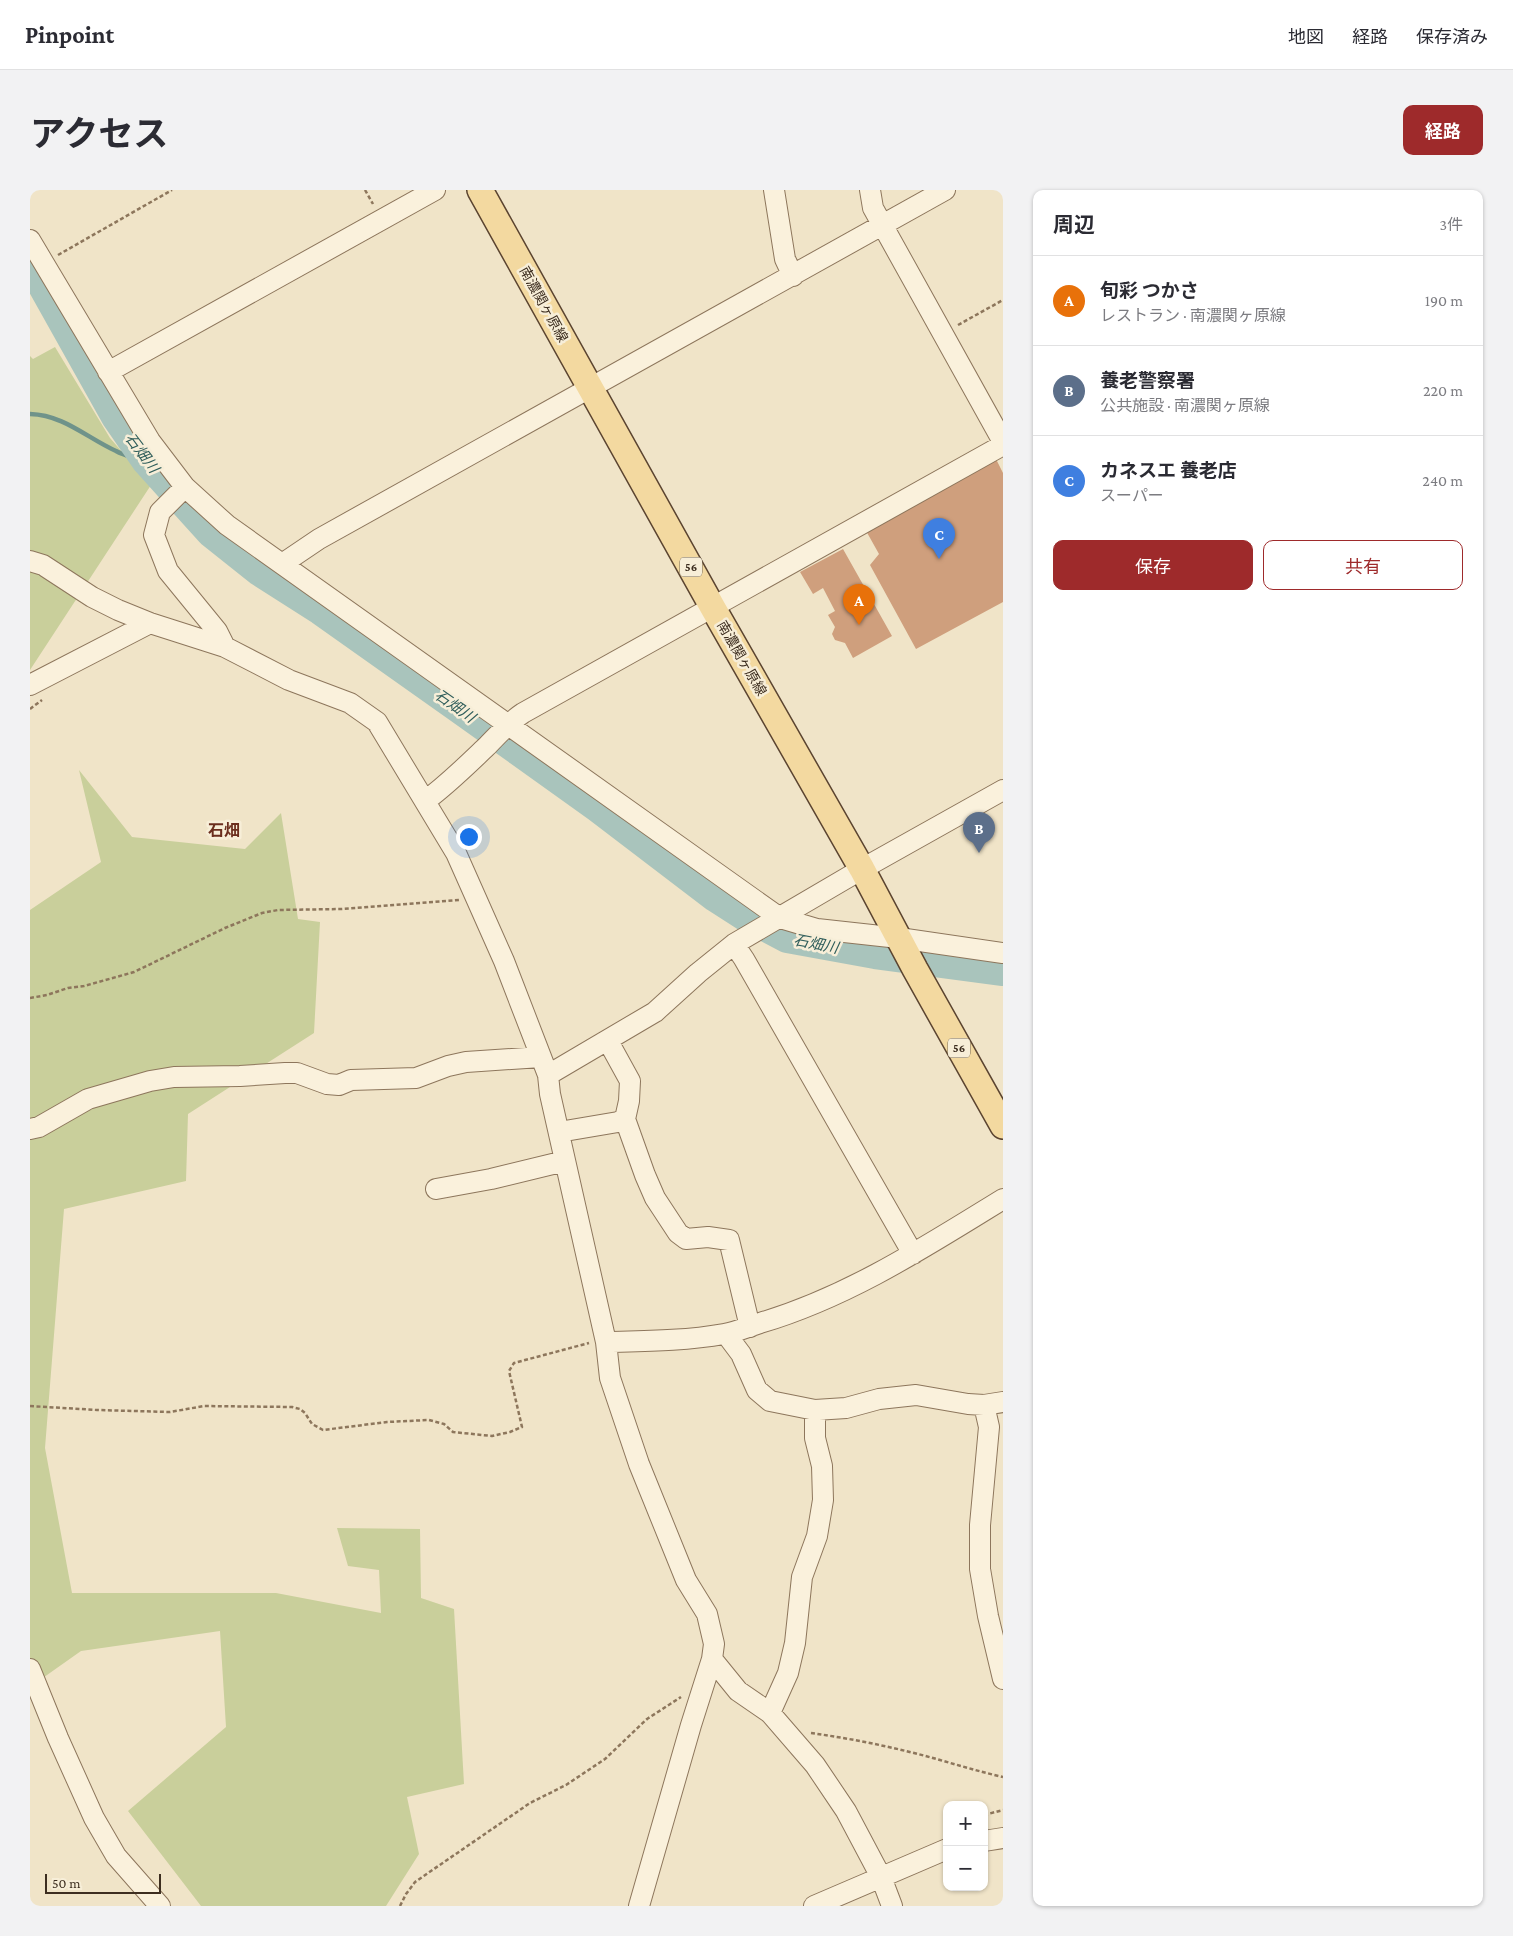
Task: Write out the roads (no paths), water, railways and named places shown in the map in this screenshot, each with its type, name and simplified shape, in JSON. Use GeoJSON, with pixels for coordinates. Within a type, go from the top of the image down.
{"type":"FeatureCollection","features":[{"type":"Feature","properties":{"kind":"main road","name":"南濃関ヶ原線"},"geometry":{"type":"LineString","coordinates":[[480,190],[713,608],[862,869],[915,969],[1003,1126]]}},
{"type":"Feature","properties":{"kind":"street"},"geometry":{"type":"LineString","coordinates":[[108,372],[435,190]]}},
{"type":"Feature","properties":{"kind":"street"},"geometry":{"type":"LineString","coordinates":[[774,190],[785,259],[793,276]]}},
{"type":"Feature","properties":{"kind":"street"},"geometry":{"type":"LineString","coordinates":[[425,801],[440,790],[522,713],[713,608],[1003,444],[873,208],[870,190]]}},
{"type":"Feature","properties":{"kind":"street"},"geometry":{"type":"LineString","coordinates":[[282,564],[319,539],[945,190]]}},
{"type":"Feature","properties":{"kind":"street"},"geometry":{"type":"LineString","coordinates":[[30,240],[150,441],[185,487],[227,525],[504,728],[776,920],[817,929],[1003,953]]}},
{"type":"Feature","properties":{"kind":"street"},"geometry":{"type":"LineString","coordinates":[[185,487],[160,512],[154,535],[168,571],[217,631],[225,647]]}},
{"type":"Feature","properties":{"kind":"street"},"geometry":{"type":"LineString","coordinates":[[30,561],[43,565],[92,597],[118,610],[150,623],[225,647],[289,680],[350,703],[376,722],[456,854],[477,899],[544,1066],[606,1341],[610,1378],[639,1464],[686,1580],[707,1614],[714,1644],[712,1659],[639,1906]]}},
{"type":"Feature","properties":{"kind":"street"},"geometry":{"type":"LineString","coordinates":[[30,685],[150,623]]}},
{"type":"Feature","properties":{"kind":"street"},"geometry":{"type":"LineString","coordinates":[[30,1129],[39,1127],[88,1099],[150,1081],[182,1077],[297,1073],[328,1084],[339,1085],[351,1080],[416,1078],[448,1066],[466,1062],[544,1066],[608,1041],[655,1012],[698,973],[734,944],[1003,790]]}},
{"type":"Feature","properties":{"kind":"street"},"geometry":{"type":"LineString","coordinates":[[734,944],[913,1254]]}},
{"type":"Feature","properties":{"kind":"street"},"geometry":{"type":"LineString","coordinates":[[608,1041],[630,1081],[629,1102],[625,1119],[655,1198],[678,1233],[686,1239],[708,1237],[729,1240],[750,1326]]}},
{"type":"Feature","properties":{"kind":"street"},"geometry":{"type":"LineString","coordinates":[[559,1132],[618,1122],[625,1119]]}},
{"type":"Feature","properties":{"kind":"street"},"geometry":{"type":"LineString","coordinates":[[436,1189],[492,1179],[565,1161]]}},
{"type":"Feature","properties":{"kind":"street"},"geometry":{"type":"LineString","coordinates":[[606,1341],[691,1339],[726,1334],[794,1313],[830,1298],[913,1254],[1003,1199]]}},
{"type":"Feature","properties":{"kind":"street"},"geometry":{"type":"LineString","coordinates":[[726,1334],[741,1354],[757,1390],[770,1401],[815,1410],[846,1408],[879,1399],[916,1395],[993,1404],[989,1427],[980,1525],[980,1569],[988,1616],[1003,1679]]}},
{"type":"Feature","properties":{"kind":"street"},"geometry":{"type":"LineString","coordinates":[[770,1713],[788,1673],[795,1643],[802,1577],[817,1536],[823,1500],[822,1466],[815,1438],[815,1410]]}},
{"type":"Feature","properties":{"kind":"street"},"geometry":{"type":"LineString","coordinates":[[712,1659],[738,1691],[770,1713],[816,1765],[846,1811],[881,1877],[892,1906]]}},
{"type":"Feature","properties":{"kind":"street"},"geometry":{"type":"LineString","coordinates":[[30,1669],[58,1738],[94,1818],[116,1856],[160,1906]]}},
{"type":"Feature","properties":{"kind":"street"},"geometry":{"type":"LineString","coordinates":[[988,1841],[1003,1838]]}},
{"type":"Feature","properties":{"kind":"street"},"geometry":{"type":"LineString","coordinates":[[814,1906],[943,1851]]}},
{"type":"Feature","properties":{"kind":"waterway","name":"石畑川"},"geometry":{"type":"LineString","coordinates":[[30,265],[115,417],[146,462],[210,533],[259,572],[320,611],[457,708],[597,808],[715,898],[743,916],[787,939],[875,955],[1003,972]]}},
{"type":"Feature","properties":{"kind":"waterway"},"geometry":{"type":"LineString","coordinates":[[30,414],[54,418],[119,453],[146,462]]}},
{"type":"Feature","properties":{"kind":"place","name":"カネスエ 養老店"},"geometry":{"type":"Point","coordinates":[939,559]}},
{"type":"Feature","properties":{"kind":"place","name":"旬彩 つかさ"},"geometry":{"type":"Point","coordinates":[859,625]}},
{"type":"Feature","properties":{"kind":"place","name":"養老警察署"},"geometry":{"type":"Point","coordinates":[979,853]}},
{"type":"Feature","properties":{"kind":"district","name":"石畑"},"geometry":{"type":"Point","coordinates":[224,830]}}]}
